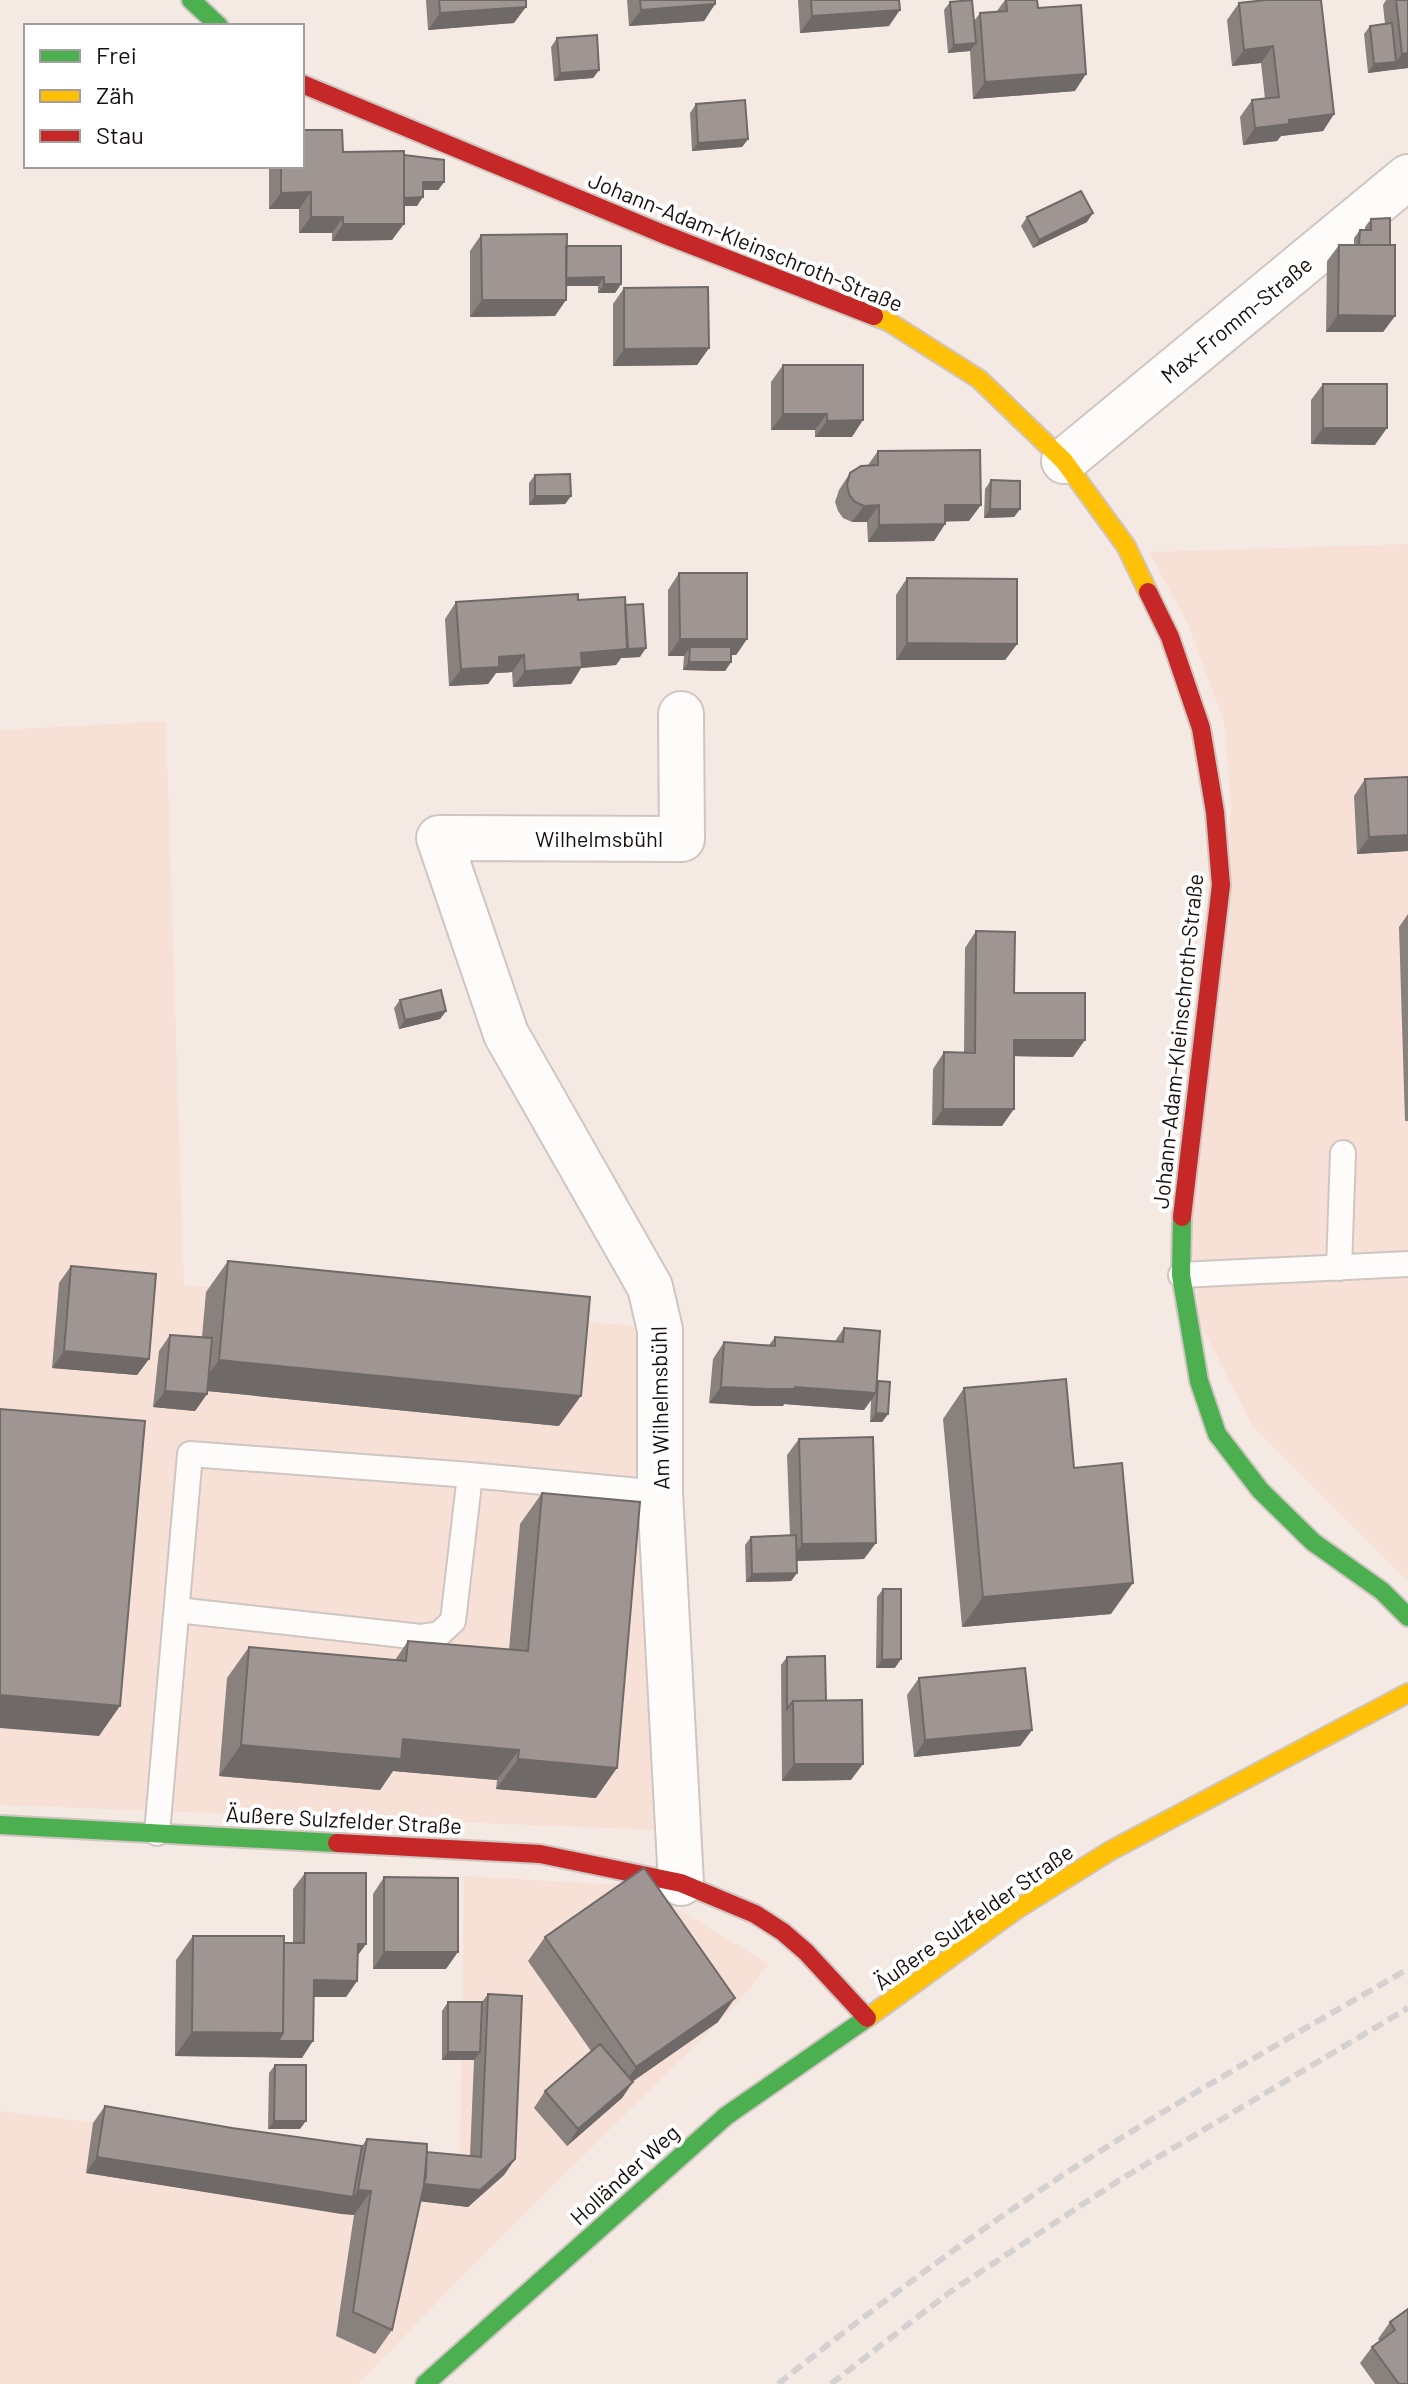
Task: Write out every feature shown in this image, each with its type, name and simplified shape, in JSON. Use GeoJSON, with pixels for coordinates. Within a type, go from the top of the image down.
{"type":"FeatureCollection","features":[{"type":"Feature","properties":{"kind":"street"},"geometry":{"type":"LineString","coordinates":[[191,0],[217,24]]}},
{"type":"Feature","properties":{"kind":"street","name":"Johann-Adam-Kleinschroth-Straße"},"geometry":{"type":"LineString","coordinates":[[304,85],[663,234],[889,322],[979,379],[1064,461],[1126,546],[1170,637],[1201,728],[1215,812],[1221,885],[1182,1216],[1181,1275],[1199,1381],[1217,1434],[1260,1490],[1313,1542],[1382,1591],[1408,1617]]}},
{"type":"Feature","properties":{"kind":"street","name":"Max-Fromm-Straße"},"geometry":{"type":"LineString","coordinates":[[1064,461],[1408,177]]}},
{"type":"Feature","properties":{"kind":"street","name":"Wilhelmsbühl"},"geometry":{"type":"LineString","coordinates":[[439,838],[682,839],[681,714]]}},
{"type":"Feature","properties":{"kind":"street","name":"Am Wilhelmsbühl"},"geometry":{"type":"LineString","coordinates":[[439,838],[506,1034],[650,1287],[660,1330],[660,1493],[681,1883]]}},
{"type":"Feature","properties":{"kind":"street","name":"Äußere Sulzfelder Straße"},"geometry":{"type":"LineString","coordinates":[[0,1825],[540,1854],[681,1883],[755,1914],[783,1932],[806,1952],[867,2018],[1017,1909],[1110,1851],[1408,1693]]}},
{"type":"Feature","properties":{"kind":"street","name":"Holländer Weg"},"geometry":{"type":"LineString","coordinates":[[425,2384],[726,2116],[867,2018]]}},
{"type":"Feature","properties":{"kind":"lane"},"geometry":{"type":"LineString","coordinates":[[1339,1268],[1343,1153]]}},
{"type":"Feature","properties":{"kind":"lane"},"geometry":{"type":"LineString","coordinates":[[1181,1275],[1408,1264]]}},
{"type":"Feature","properties":{"kind":"lane"},"geometry":{"type":"LineString","coordinates":[[157,1833],[190,1454],[660,1493]]}},
{"type":"Feature","properties":{"kind":"lane"},"geometry":{"type":"LineString","coordinates":[[177,1610],[421,1637],[439,1634],[453,1621],[470,1475]]}},
{"type":"Feature","properties":{"kind":"shaded area"},"geometry":{"type":"Polygon","coordinates":[[[1408,544],[1408,1581],[1253,1427],[1199,1321],[1191,1214],[1231,806],[1224,722],[1188,624],[1149,552],[1408,544]]]}},
{"type":"Feature","properties":{"kind":"shaded area"},"geometry":{"type":"Polygon","coordinates":[[[166,721],[184,1285],[666,1329],[685,1831],[0,1805],[0,730],[166,721]]]}},
{"type":"Feature","properties":{"kind":"shaded area"},"geometry":{"type":"Polygon","coordinates":[[[464,1876],[640,1886],[769,1964],[735,2006],[487,2251],[358,2384],[0,2384],[0,2111],[460,2167],[464,1876]]]}},
{"type":"Feature","properties":{"kind":"building"},"geometry":{"type":"Polygon","coordinates":[[[439,0],[526,0],[526,7],[440,13],[439,0]]]}},
{"type":"Feature","properties":{"kind":"building"},"geometry":{"type":"Polygon","coordinates":[[[640,0],[715,0],[715,4],[641,10],[640,0]]]}},
{"type":"Feature","properties":{"kind":"building"},"geometry":{"type":"Polygon","coordinates":[[[811,0],[899,0],[900,10],[812,16],[811,0]]]}},
{"type":"Feature","properties":{"kind":"building"},"geometry":{"type":"Polygon","coordinates":[[[972,0],[976,43],[954,45],[950,2],[972,0]]]}},
{"type":"Feature","properties":{"kind":"building"},"geometry":{"type":"Polygon","coordinates":[[[1006,0],[1037,0],[1038,8],[1081,5],[1086,74],[985,82],[980,13],[1007,11],[1006,0]]]}},
{"type":"Feature","properties":{"kind":"building"},"geometry":{"type":"Polygon","coordinates":[[[1321,0],[1334,114],[1255,128],[1252,100],[1279,97],[1273,46],[1244,50],[1239,3],[1321,0]]]}},
{"type":"Feature","properties":{"kind":"building"},"geometry":{"type":"Polygon","coordinates":[[[1396,0],[1408,0],[1408,53],[1402,54],[1396,0]]]}},
{"type":"Feature","properties":{"kind":"building"},"geometry":{"type":"Polygon","coordinates":[[[1392,23],[1396,62],[1374,64],[1370,26],[1392,23]]]}},
{"type":"Feature","properties":{"kind":"building"},"geometry":{"type":"Polygon","coordinates":[[[597,35],[599,70],[560,73],[557,38],[597,35]]]}},
{"type":"Feature","properties":{"kind":"building"},"geometry":{"type":"Polygon","coordinates":[[[745,100],[748,139],[698,143],[696,104],[745,100]]]}},
{"type":"Feature","properties":{"kind":"building"},"geometry":{"type":"Polygon","coordinates":[[[304,130],[342,130],[343,152],[404,151],[404,224],[343,224],[343,217],[311,217],[311,192],[281,193],[281,168],[304,168],[304,130]]]}},
{"type":"Feature","properties":{"kind":"building"},"geometry":{"type":"Polygon","coordinates":[[[404,155],[444,160],[444,182],[423,182],[423,197],[404,198],[404,155]]]}},
{"type":"Feature","properties":{"kind":"building"},"geometry":{"type":"Polygon","coordinates":[[[1081,191],[1093,213],[1039,240],[1027,217],[1081,191]]]}},
{"type":"Feature","properties":{"kind":"building"},"geometry":{"type":"Polygon","coordinates":[[[1390,218],[1390,245],[1359,245],[1360,230],[1371,230],[1371,219],[1390,218]]]}},
{"type":"Feature","properties":{"kind":"building"},"geometry":{"type":"Polygon","coordinates":[[[567,234],[566,300],[482,300],[481,235],[567,234]]]}},
{"type":"Feature","properties":{"kind":"building"},"geometry":{"type":"Polygon","coordinates":[[[1339,245],[1395,245],[1395,316],[1338,315],[1339,245]]]}},
{"type":"Feature","properties":{"kind":"building"},"geometry":{"type":"Polygon","coordinates":[[[566,246],[621,246],[621,284],[604,284],[604,277],[566,278],[566,246]]]}},
{"type":"Feature","properties":{"kind":"building"},"geometry":{"type":"Polygon","coordinates":[[[708,287],[709,348],[624,349],[624,288],[708,287]]]}},
{"type":"Feature","properties":{"kind":"building"},"geometry":{"type":"Polygon","coordinates":[[[783,365],[863,365],[863,420],[827,421],[827,414],[783,414],[783,365]]]}},
{"type":"Feature","properties":{"kind":"building"},"geometry":{"type":"Polygon","coordinates":[[[1323,384],[1387,384],[1387,428],[1323,428],[1323,384]]]}},
{"type":"Feature","properties":{"kind":"building"},"geometry":{"type":"Polygon","coordinates":[[[980,450],[981,505],[945,505],[945,524],[879,525],[879,505],[864,506],[855,502],[849,494],[847,485],[850,473],[861,466],[878,465],[878,451],[980,450]]]}},
{"type":"Feature","properties":{"kind":"building"},"geometry":{"type":"Polygon","coordinates":[[[570,474],[571,496],[535,496],[535,475],[570,474]]]}},
{"type":"Feature","properties":{"kind":"building"},"geometry":{"type":"Polygon","coordinates":[[[991,480],[1020,481],[1020,509],[990,509],[991,480]]]}},
{"type":"Feature","properties":{"kind":"building"},"geometry":{"type":"Polygon","coordinates":[[[679,573],[747,573],[747,639],[680,639],[679,573]]]}},
{"type":"Feature","properties":{"kind":"building"},"geometry":{"type":"Polygon","coordinates":[[[907,578],[1017,579],[1017,644],[907,643],[907,578]]]}},
{"type":"Feature","properties":{"kind":"building"},"geometry":{"type":"Polygon","coordinates":[[[578,594],[578,600],[625,597],[628,649],[581,653],[582,667],[525,671],[524,655],[499,657],[499,667],[461,669],[456,602],[578,594]]]}},
{"type":"Feature","properties":{"kind":"building"},"geometry":{"type":"Polygon","coordinates":[[[643,604],[646,648],[627,649],[625,605],[643,604]]]}},
{"type":"Feature","properties":{"kind":"building"},"geometry":{"type":"Polygon","coordinates":[[[690,647],[731,647],[731,662],[689,662],[690,647]]]}},
{"type":"Feature","properties":{"kind":"building"},"geometry":{"type":"Polygon","coordinates":[[[1408,777],[1408,835],[1369,837],[1365,779],[1408,777]]]}},
{"type":"Feature","properties":{"kind":"building"},"geometry":{"type":"Polygon","coordinates":[[[976,931],[1015,932],[1014,993],[1085,993],[1085,1040],[1014,1040],[1014,1109],[943,1109],[944,1052],[975,1053],[976,931]]]}},
{"type":"Feature","properties":{"kind":"building"},"geometry":{"type":"Polygon","coordinates":[[[441,990],[446,1011],[405,1020],[400,1000],[441,990]]]}},
{"type":"Feature","properties":{"kind":"building"},"geometry":{"type":"Polygon","coordinates":[[[228,1261],[590,1297],[581,1396],[219,1360],[228,1261]]]}},
{"type":"Feature","properties":{"kind":"building"},"geometry":{"type":"Polygon","coordinates":[[[71,1266],[156,1274],[149,1359],[64,1351],[71,1266]]]}},
{"type":"Feature","properties":{"kind":"building"},"geometry":{"type":"Polygon","coordinates":[[[844,1328],[880,1331],[876,1393],[795,1387],[721,1387],[724,1342],[775,1346],[775,1337],[843,1342],[844,1328]]]}},
{"type":"Feature","properties":{"kind":"building"},"geometry":{"type":"Polygon","coordinates":[[[170,1335],[212,1338],[207,1394],[165,1391],[170,1335]]]}},
{"type":"Feature","properties":{"kind":"building"},"geometry":{"type":"Polygon","coordinates":[[[1066,1379],[1074,1468],[1122,1463],[1133,1583],[983,1597],[964,1388],[1066,1379]]]}},
{"type":"Feature","properties":{"kind":"building"},"geometry":{"type":"Polygon","coordinates":[[[878,1381],[890,1382],[888,1414],[876,1413],[878,1381]]]}},
{"type":"Feature","properties":{"kind":"building"},"geometry":{"type":"Polygon","coordinates":[[[0,1409],[145,1421],[120,1706],[0,1695],[0,1409]]]}},
{"type":"Feature","properties":{"kind":"building"},"geometry":{"type":"Polygon","coordinates":[[[873,1437],[876,1543],[802,1544],[799,1439],[873,1437]]]}},
{"type":"Feature","properties":{"kind":"building"},"geometry":{"type":"Polygon","coordinates":[[[542,1493],[640,1502],[617,1768],[518,1759],[519,1750],[403,1739],[401,1759],[241,1745],[249,1647],[406,1661],[408,1641],[528,1651],[542,1493]]]}},
{"type":"Feature","properties":{"kind":"building"},"geometry":{"type":"Polygon","coordinates":[[[796,1535],[797,1573],[752,1574],[751,1537],[796,1535]]]}},
{"type":"Feature","properties":{"kind":"building"},"geometry":{"type":"Polygon","coordinates":[[[883,1589],[901,1589],[901,1659],[882,1660],[883,1589]]]}},
{"type":"Feature","properties":{"kind":"building"},"geometry":{"type":"Polygon","coordinates":[[[825,1656],[826,1701],[793,1701],[787,1709],[787,1657],[825,1656]]]}},
{"type":"Feature","properties":{"kind":"building"},"geometry":{"type":"Polygon","coordinates":[[[1025,1668],[1032,1730],[925,1740],[919,1678],[1025,1668]]]}},
{"type":"Feature","properties":{"kind":"building"},"geometry":{"type":"Polygon","coordinates":[[[862,1700],[863,1764],[794,1764],[793,1701],[862,1700]]]}},
{"type":"Feature","properties":{"kind":"building"},"geometry":{"type":"Polygon","coordinates":[[[644,1868],[735,1998],[636,2067],[545,1937],[644,1868]]]}},
{"type":"Feature","properties":{"kind":"building"},"geometry":{"type":"Polygon","coordinates":[[[305,1873],[366,1873],[366,1944],[358,1944],[357,1981],[314,1980],[313,2041],[278,2041],[283,2033],[284,1943],[304,1943],[305,1873]]]}},
{"type":"Feature","properties":{"kind":"building"},"geometry":{"type":"Polygon","coordinates":[[[384,1877],[458,1878],[458,1952],[384,1952],[384,1877]]]}},
{"type":"Feature","properties":{"kind":"building"},"geometry":{"type":"Polygon","coordinates":[[[193,1936],[284,1936],[283,2033],[192,2032],[193,1936]]]}},
{"type":"Feature","properties":{"kind":"building"},"geometry":{"type":"Polygon","coordinates":[[[488,1994],[522,1996],[515,2159],[480,2190],[424,2184],[427,2152],[481,2157],[488,1994]]]}},
{"type":"Feature","properties":{"kind":"building"},"geometry":{"type":"Polygon","coordinates":[[[448,2002],[482,2002],[480,2052],[448,2052],[448,2002]]]}},
{"type":"Feature","properties":{"kind":"building"},"geometry":{"type":"Polygon","coordinates":[[[600,2044],[633,2082],[578,2129],[545,2091],[600,2044]]]}},
{"type":"Feature","properties":{"kind":"building"},"geometry":{"type":"Polygon","coordinates":[[[275,2065],[306,2065],[306,2121],[274,2121],[275,2065]]]}},
{"type":"Feature","properties":{"kind":"building"},"geometry":{"type":"Polygon","coordinates":[[[105,2106],[362,2146],[353,2197],[97,2157],[105,2106]]]}},
{"type":"Feature","properties":{"kind":"building"},"geometry":{"type":"Polygon","coordinates":[[[367,2139],[427,2144],[426,2176],[392,2330],[353,2312],[371,2191],[358,2190],[367,2139]]]}},
{"type":"Feature","properties":{"kind":"building"},"geometry":{"type":"Polygon","coordinates":[[[1408,2309],[1408,2384],[1399,2384],[1372,2347],[1395,2330],[1390,2322],[1408,2309]]]}},
{"type":"Feature","properties":{"kind":"railway"},"geometry":{"type":"LineString","coordinates":[[778,2384],[933,2265],[1053,2182],[1171,2107],[1408,1969]]}},
{"type":"Feature","properties":{"kind":"railway"},"geometry":{"type":"LineString","coordinates":[[831,2384],[950,2292],[1118,2181],[1408,2008]]}},
{"type":"Feature","properties":{"kind":"traffic: fast"},"geometry":{"type":"LineString","coordinates":[[191,0],[217,24]]}},
{"type":"Feature","properties":{"kind":"traffic: fast"},"geometry":{"type":"LineString","coordinates":[[1182,1217],[1181,1275],[1199,1381],[1217,1434],[1260,1490],[1313,1542],[1382,1591],[1408,1617]]}},
{"type":"Feature","properties":{"kind":"traffic: fast"},"geometry":{"type":"LineString","coordinates":[[0,1825],[337,1843]]}},
{"type":"Feature","properties":{"kind":"traffic: fast"},"geometry":{"type":"LineString","coordinates":[[425,2384],[726,2116],[867,2018]]}},
{"type":"Feature","properties":{"kind":"traffic: slow"},"geometry":{"type":"LineString","coordinates":[[874,316],[889,322],[979,379],[1064,461],[1126,546],[1148,592]]}},
{"type":"Feature","properties":{"kind":"traffic: slow"},"geometry":{"type":"LineString","coordinates":[[867,2018],[1017,1909],[1110,1851],[1408,1693]]}},
{"type":"Feature","properties":{"kind":"traffic: jam"},"geometry":{"type":"LineString","coordinates":[[304,85],[663,234],[874,316]]}},
{"type":"Feature","properties":{"kind":"traffic: jam"},"geometry":{"type":"LineString","coordinates":[[1148,592],[1170,637],[1201,728],[1215,812],[1221,885],[1182,1217]]}},
{"type":"Feature","properties":{"kind":"traffic: jam"},"geometry":{"type":"LineString","coordinates":[[337,1843],[540,1854],[681,1883],[755,1914],[783,1932],[806,1952],[867,2018]]}}]}
